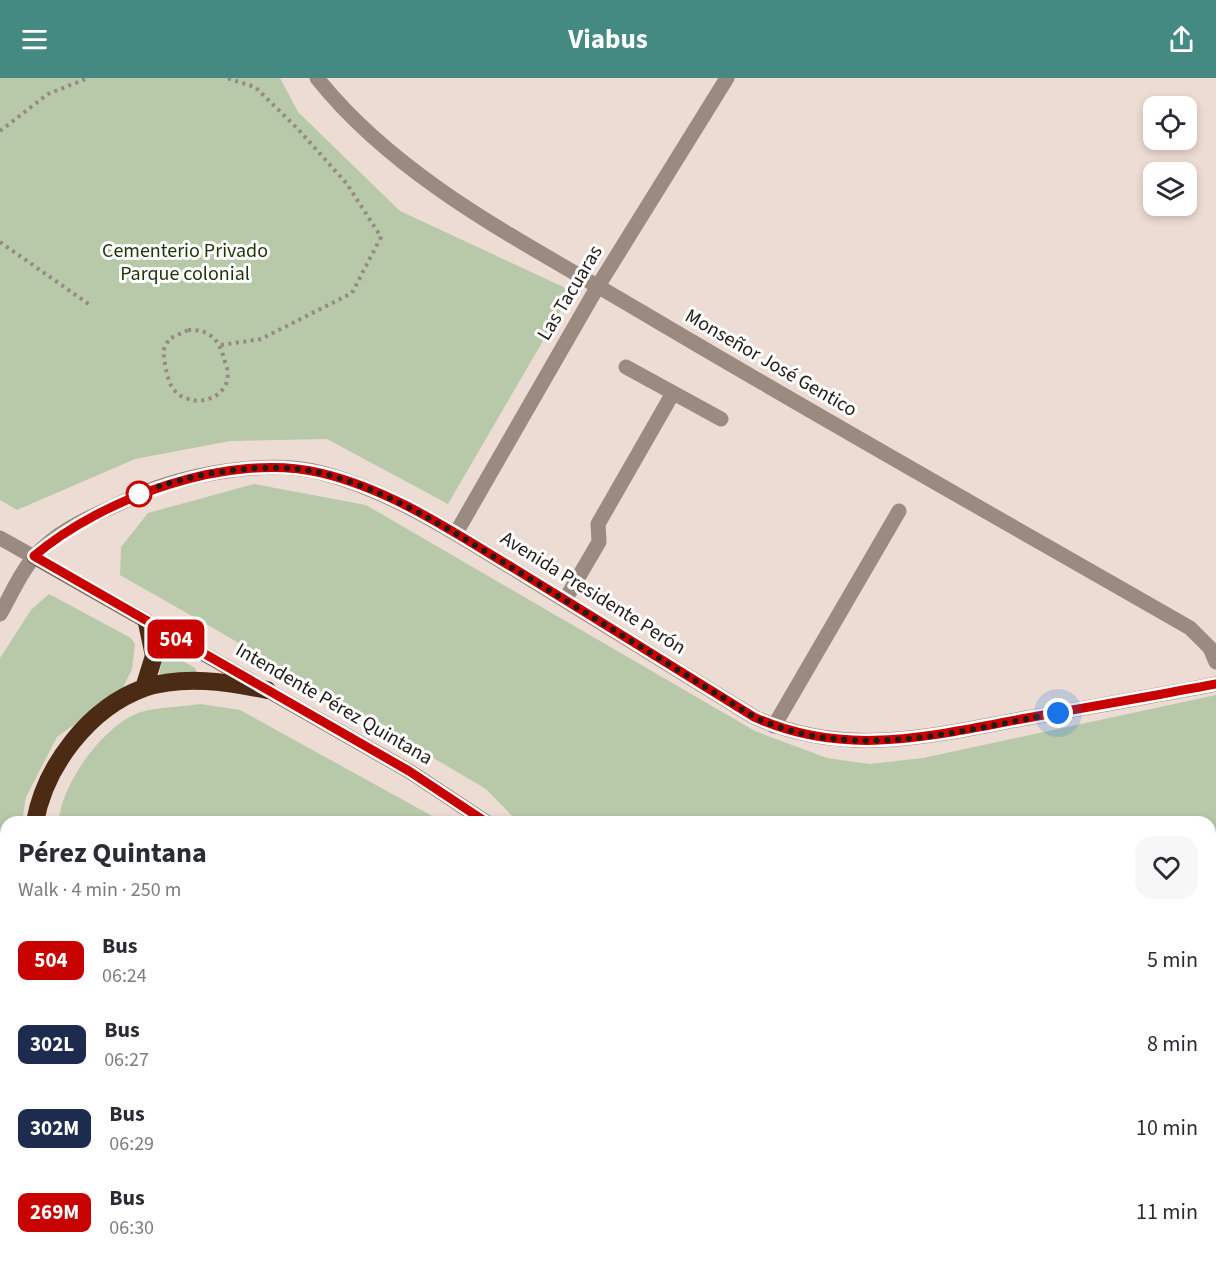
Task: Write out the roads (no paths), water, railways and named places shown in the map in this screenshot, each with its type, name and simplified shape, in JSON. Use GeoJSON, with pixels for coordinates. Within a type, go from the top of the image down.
{"type":"FeatureCollection","features":[{"type":"Feature","properties":{"kind":"highway"},"geometry":{"type":"LineString","coordinates":[[144,688],[154,656],[147,622]]}},
{"type":"Feature","properties":{"kind":"highway"},"geometry":{"type":"LineString","coordinates":[[37,816],[51,775],[63,754],[97,718],[144,688],[213,681],[267,690]]}},
{"type":"Feature","properties":{"kind":"main road","name":"Intendente Pérez Quintana"},"geometry":{"type":"LineString","coordinates":[[34,556],[419,777],[477,816]]}},
{"type":"Feature","properties":{"kind":"street","name":"Monseñor José Gentico"},"geometry":{"type":"LineString","coordinates":[[317,78],[345,112],[451,197],[758,380],[1190,628],[1210,648],[1216,662]]}},
{"type":"Feature","properties":{"kind":"street","name":"Las Tacuaras"},"geometry":{"type":"LineString","coordinates":[[456,533],[598,286],[727,78]]}},
{"type":"Feature","properties":{"kind":"street"},"geometry":{"type":"LineString","coordinates":[[626,367],[721,418]]}},
{"type":"Feature","properties":{"kind":"street"},"geometry":{"type":"LineString","coordinates":[[565,600],[599,542],[598,524],[673,393]]}},
{"type":"Feature","properties":{"kind":"street","name":"Avenida Presidente Perón"},"geometry":{"type":"LineString","coordinates":[[0,614],[34,556],[58,536],[151,489],[220,472],[278,468],[320,472],[381,492],[456,533],[754,717],[805,736],[840,742],[899,740],[1216,684]]}},
{"type":"Feature","properties":{"kind":"street"},"geometry":{"type":"LineString","coordinates":[[774,726],[899,511]]}},
{"type":"Feature","properties":{"kind":"street"},"geometry":{"type":"LineString","coordinates":[[0,538],[34,556]]}},
{"type":"Feature","properties":{"kind":"park label","name":"Cementerio Privado Parque colonial"},"geometry":{"type":"Point","coordinates":[185,262]}}]}
